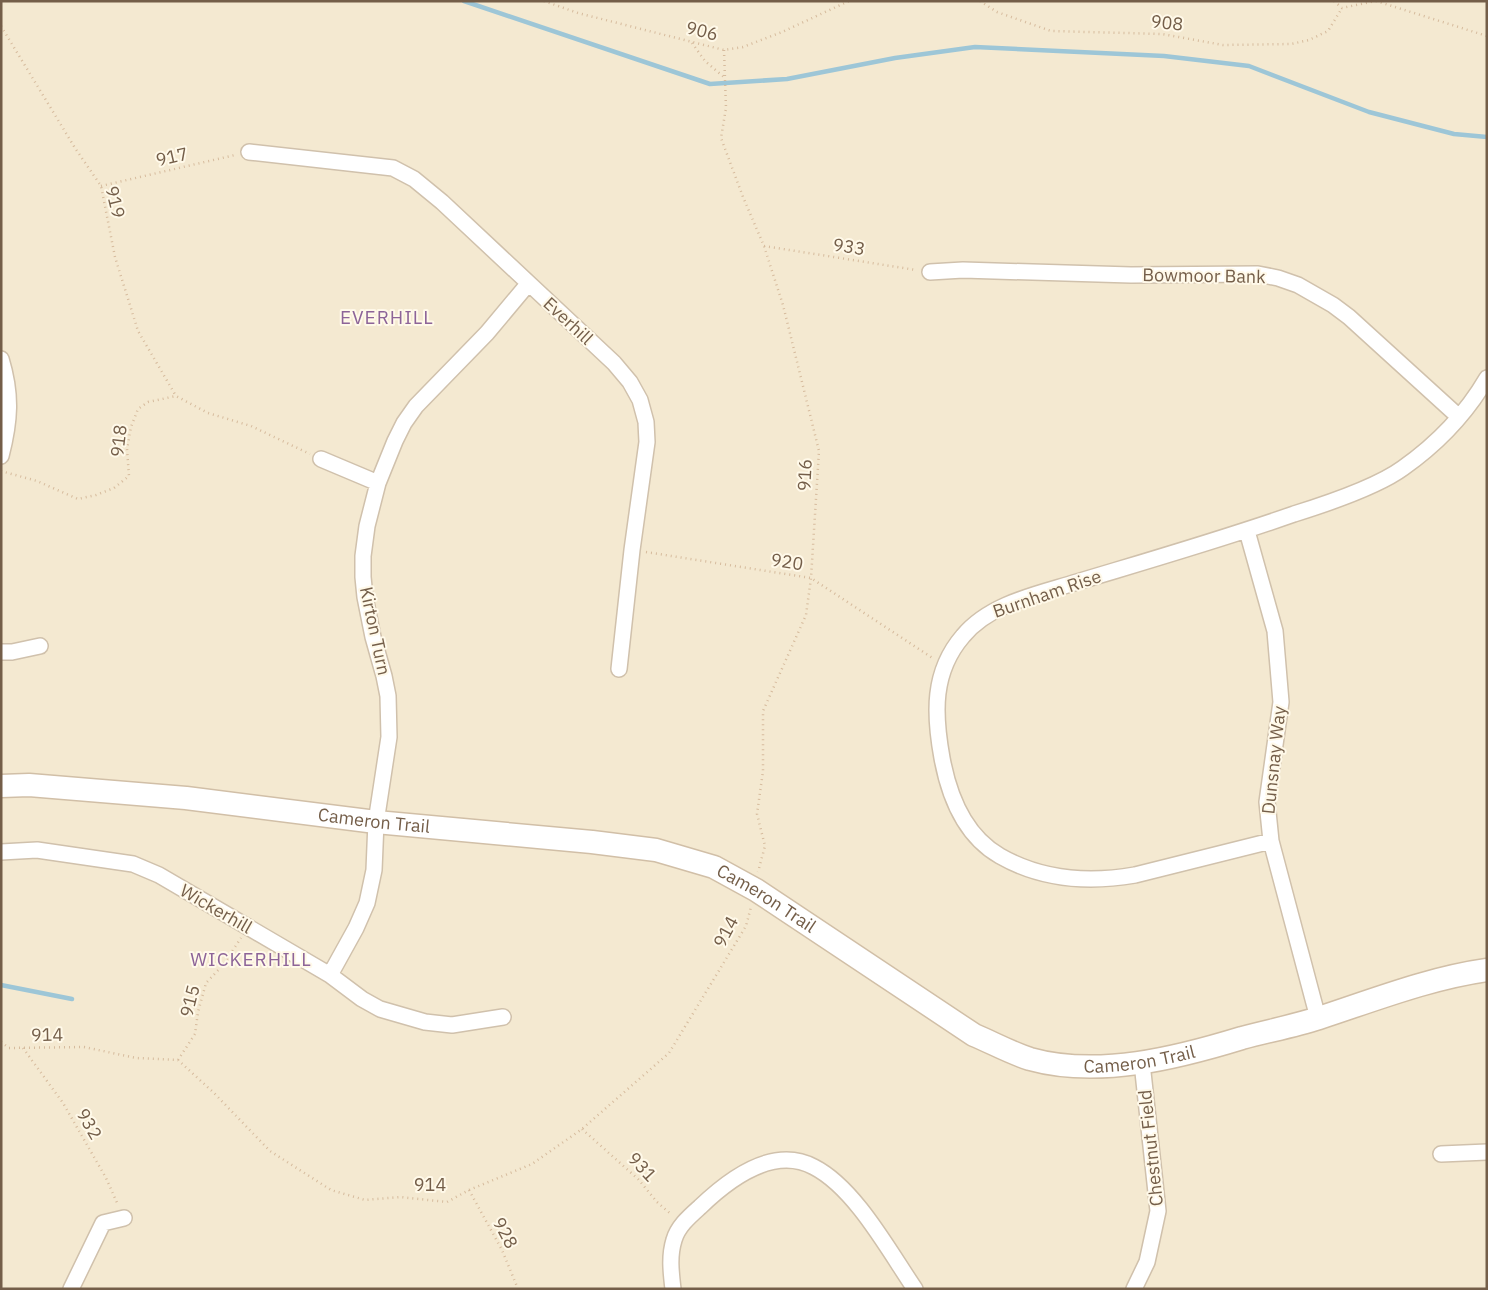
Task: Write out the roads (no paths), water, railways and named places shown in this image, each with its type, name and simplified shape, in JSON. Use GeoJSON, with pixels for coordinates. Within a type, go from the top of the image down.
{"type":"FeatureCollection","features":[{"type":"Feature","properties":{"kind":"street","name":"Everhill"},"geometry":{"type":"LineString","coordinates":[[249,152],[393,168],[414,179],[428,189],[614,364],[630,382],[640,400],[646,422],[647,442],[632,550],[619,669]]}},
{"type":"Feature","properties":{"kind":"street","name":"Bowmoor Bank"},"geometry":{"type":"LineString","coordinates":[[930,272],[963,270],[1131,275],[1258,274],[1278,278],[1316,294],[1349,317],[1459,417]]}},
{"type":"Feature","properties":{"kind":"street","name":"Kirton Turn"},"geometry":{"type":"LineString","coordinates":[[330,975],[356,928],[367,903],[374,870],[376,822],[389,737],[389,717],[384,676],[373,637],[365,597],[363,556],[367,526],[378,483],[398,435],[416,406],[487,333],[528,284]]}},
{"type":"Feature","properties":{"kind":"street"},"geometry":{"type":"LineString","coordinates":[[1,359],[5,372],[10,413],[8,433],[1,456]]}},
{"type":"Feature","properties":{"kind":"street","name":"Burnham Rise"},"geometry":{"type":"LineString","coordinates":[[1271,841],[1135,875],[1114,878],[1088,879],[1054,876],[1015,864],[981,842],[968,826],[950,790],[942,756],[936,713],[938,691],[944,665],[963,636],[981,618],[1003,606],[1246,531],[1322,505],[1374,484],[1402,469],[1448,431],[1487,378]]}},
{"type":"Feature","properties":{"kind":"street"},"geometry":{"type":"LineString","coordinates":[[320,459],[378,483]]}},
{"type":"Feature","properties":{"kind":"street","name":"Dunsnay Way"},"geometry":{"type":"LineString","coordinates":[[1246,531],[1275,631],[1281,702],[1267,802],[1271,841],[1318,1018]]}},
{"type":"Feature","properties":{"kind":"street"},"geometry":{"type":"LineString","coordinates":[[1,652],[12,652],[40,646]]}},
{"type":"Feature","properties":{"kind":"street","name":"Cameron Trail"},"geometry":{"type":"LineString","coordinates":[[1,786],[29,785],[186,798],[376,822],[592,842],[656,850],[714,867],[756,884],[974,1035],[1031,1059],[1072,1065],[1142,1063],[1196,1052],[1318,1018],[1371,1000],[1457,976],[1487,970]]}},
{"type":"Feature","properties":{"kind":"street","name":"Wickerhill"},"geometry":{"type":"LineString","coordinates":[[1,852],[37,850],[133,864],[158,875],[330,975],[362,999],[380,1009],[424,1022],[452,1025],[502,1018]]}},
{"type":"Feature","properties":{"kind":"street","name":"Chestnut Field"},"geometry":{"type":"LineString","coordinates":[[1134,1289],[1146,1262],[1158,1211],[1142,1063]]}},
{"type":"Feature","properties":{"kind":"street"},"geometry":{"type":"LineString","coordinates":[[1441,1154],[1487,1152]]}},
{"type":"Feature","properties":{"kind":"street"},"geometry":{"type":"LineString","coordinates":[[673,1289],[671,1258],[674,1238],[682,1224],[726,1183],[746,1170],[782,1161],[803,1162],[828,1175],[845,1190],[862,1211],[915,1289]]}},
{"type":"Feature","properties":{"kind":"street"},"geometry":{"type":"LineString","coordinates":[[71,1289],[103,1223],[124,1218]]}},
{"type":"Feature","properties":{"kind":"waterway"},"geometry":{"type":"LineString","coordinates":[[464,1],[710,84],[787,79],[895,58],[975,47],[1164,56],[1249,66],[1369,112],[1454,134],[1487,137]]}},
{"type":"Feature","properties":{"kind":"waterway"},"geometry":{"type":"LineString","coordinates":[[1,985],[72,999]]}},
{"type":"Feature","properties":{"kind":"district","name":"EVERHILL"},"geometry":{"type":"Point","coordinates":[387,317]}},
{"type":"Feature","properties":{"kind":"district","name":"WICKERHILL"},"geometry":{"type":"Point","coordinates":[251,959]}}]}
